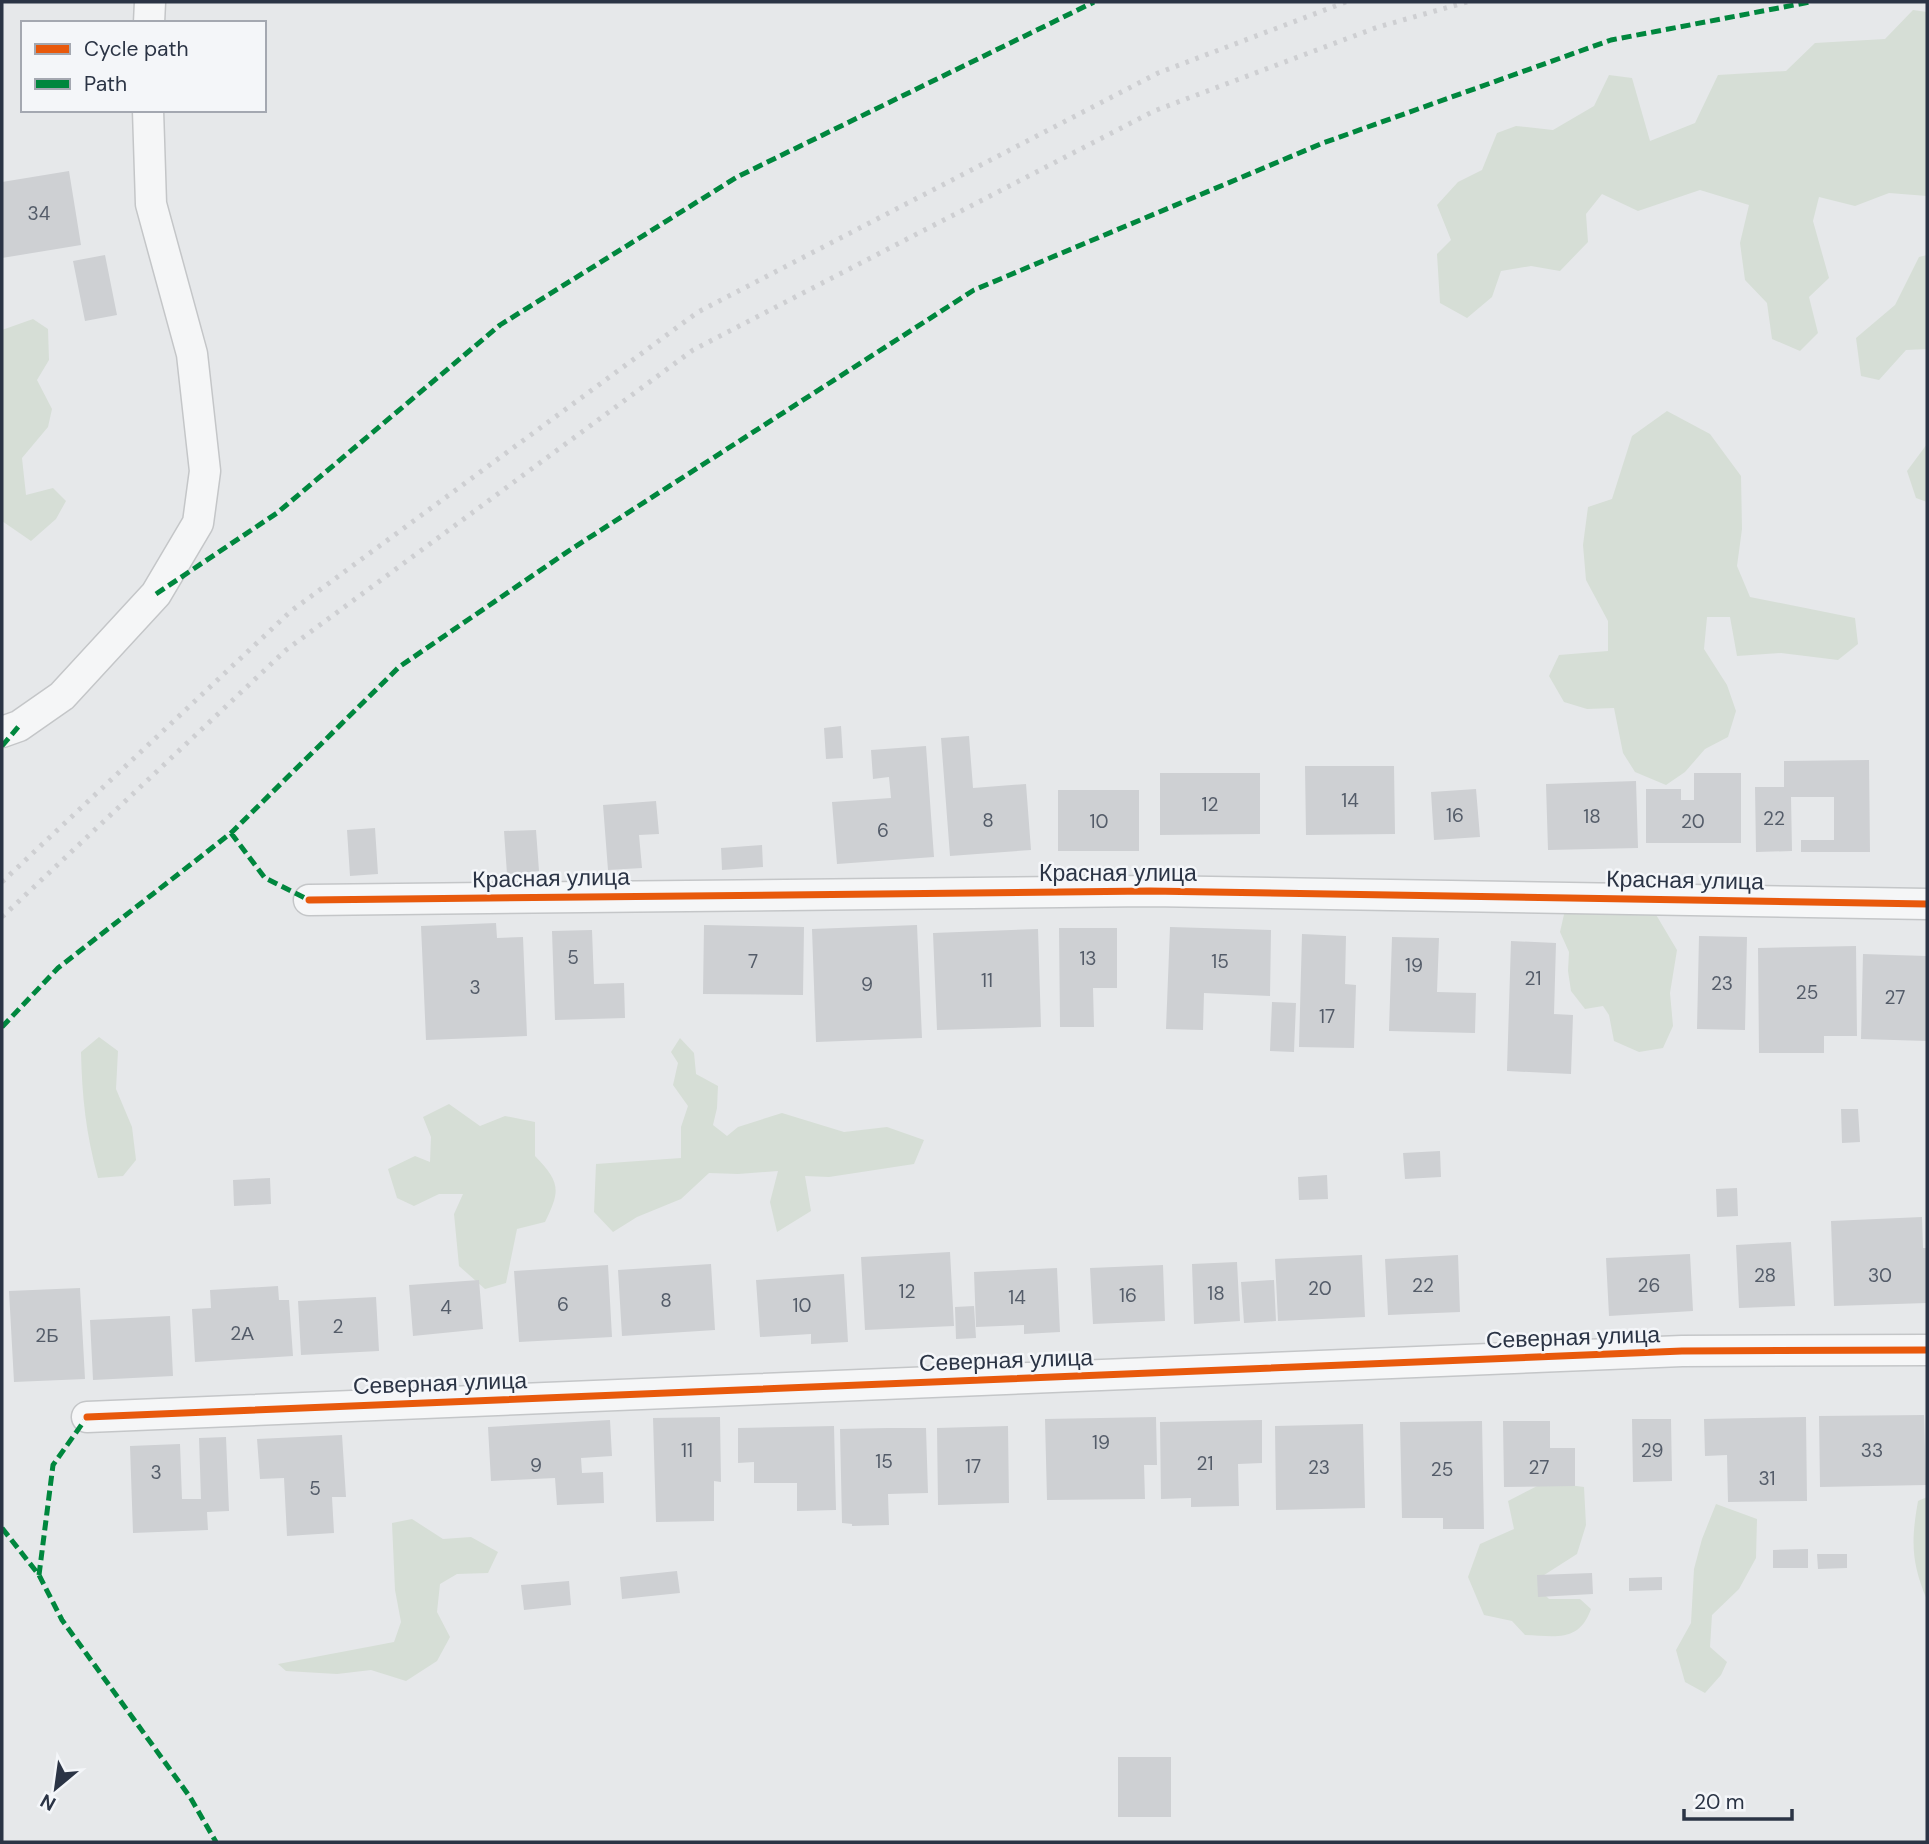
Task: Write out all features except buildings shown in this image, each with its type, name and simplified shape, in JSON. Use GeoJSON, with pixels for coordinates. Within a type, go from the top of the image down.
{"type":"FeatureCollection","features":[{"type":"Feature","properties":{"kind":"street"},"geometry":{"type":"LineString","coordinates":[[149,21],[150,2]]}},
{"type":"Feature","properties":{"kind":"street"},"geometry":{"type":"LineString","coordinates":[[2,732],[19,726],[62,696],[156,594],[198,523],[205,471],[192,354],[151,204],[148,112]]}},
{"type":"Feature","properties":{"kind":"street","name":"Красная улица"},"geometry":{"type":"LineString","coordinates":[[309,900],[1150,891],[1927,904]]}},
{"type":"Feature","properties":{"kind":"street","name":"Северная улица"},"geometry":{"type":"LineString","coordinates":[[87,1417],[1682,1351],[1927,1350]]}},
{"type":"Feature","properties":{"kind":"shaded area"},"geometry":{"type":"Polygon","coordinates":[[[1913,10],[1927,12],[1927,196],[1889,193],[1855,206],[1819,197],[1813,221],[1829,278],[1809,297],[1818,333],[1800,351],[1772,339],[1767,303],[1745,280],[1740,243],[1749,205],[1700,190],[1638,211],[1602,194],[1586,214],[1588,242],[1560,271],[1531,266],[1501,271],[1492,297],[1467,318],[1440,303],[1437,254],[1451,240],[1437,205],[1458,182],[1482,170],[1497,133],[1516,126],[1553,130],[1594,106],[1609,75],[1632,78],[1650,141],[1695,123],[1718,75],[1786,71],[1815,43],[1885,39],[1913,10]]]}},
{"type":"Feature","properties":{"kind":"shaded area"},"geometry":{"type":"Polygon","coordinates":[[[1927,255],[1927,349],[1906,350],[1879,380],[1861,376],[1856,338],[1895,305],[1919,257],[1927,255]]]}},
{"type":"Feature","properties":{"kind":"shaded area"},"geometry":{"type":"Polygon","coordinates":[[[33,319],[48,329],[49,360],[37,380],[52,409],[48,427],[22,458],[26,495],[53,488],[66,501],[56,519],[31,541],[2,521],[2,330],[33,319]]]}},
{"type":"Feature","properties":{"kind":"shaded area"},"geometry":{"type":"Polygon","coordinates":[[[1667,411],[1710,434],[1741,476],[1742,529],[1737,566],[1750,597],[1855,618],[1858,644],[1838,660],[1781,653],[1737,656],[1730,617],[1707,617],[1704,649],[1727,685],[1736,711],[1728,737],[1705,749],[1685,772],[1666,785],[1635,772],[1623,753],[1614,708],[1587,709],[1564,702],[1549,676],[1559,655],[1608,651],[1608,621],[1586,580],[1583,545],[1588,507],[1612,499],[1632,436],[1667,411]]]}},
{"type":"Feature","properties":{"kind":"shaded area"},"geometry":{"type":"Polygon","coordinates":[[[1927,444],[1927,502],[1916,498],[1907,471],[1927,444]]]}},
{"type":"Feature","properties":{"kind":"shaded area"},"geometry":{"type":"Polygon","coordinates":[[[1565,910],[1655,913],[1677,950],[1670,993],[1673,1026],[1663,1048],[1639,1052],[1614,1041],[1609,1015],[1603,1006],[1585,1009],[1571,991],[1569,952],[1560,932],[1565,910]]]}},
{"type":"Feature","properties":{"kind":"shaded area"},"geometry":{"type":"Polygon","coordinates":[[[99,1037],[118,1051],[116,1089],[132,1127],[136,1160],[123,1176],[98,1178],[88,1131],[81,1052],[99,1037]]]}},
{"type":"Feature","properties":{"kind":"shaded area"},"geometry":{"type":"Polygon","coordinates":[[[680,1038],[694,1053],[696,1074],[718,1086],[713,1125],[727,1136],[738,1127],[782,1113],[844,1132],[887,1127],[924,1140],[914,1164],[829,1177],[805,1176],[811,1211],[777,1232],[770,1202],[778,1171],[709,1173],[681,1199],[637,1217],[613,1232],[594,1212],[596,1164],[681,1158],[681,1127],[688,1106],[673,1085],[678,1063],[671,1052],[680,1038]]]}},
{"type":"Feature","properties":{"kind":"shaded area"},"geometry":{"type":"Polygon","coordinates":[[[449,1104],[480,1126],[505,1116],[535,1122],[535,1156],[549,1173],[555,1187],[554,1202],[545,1222],[517,1229],[506,1283],[485,1289],[459,1266],[454,1214],[463,1194],[439,1194],[414,1206],[397,1198],[388,1169],[415,1156],[430,1162],[431,1137],[423,1117],[449,1104]]]}},
{"type":"Feature","properties":{"kind":"shaded area"},"geometry":{"type":"Polygon","coordinates":[[[1545,1482],[1584,1487],[1586,1525],[1577,1554],[1541,1577],[1540,1590],[1549,1599],[1580,1599],[1591,1609],[1580,1628],[1556,1636],[1525,1635],[1512,1621],[1484,1615],[1468,1577],[1480,1544],[1514,1529],[1508,1501],[1545,1482]]]}},
{"type":"Feature","properties":{"kind":"shaded area"},"geometry":{"type":"Polygon","coordinates":[[[1927,1497],[1927,1600],[1915,1563],[1914,1528],[1918,1501],[1927,1497]]]}},
{"type":"Feature","properties":{"kind":"shaded area"},"geometry":{"type":"Polygon","coordinates":[[[1716,1504],[1757,1519],[1756,1558],[1739,1589],[1712,1615],[1710,1647],[1727,1662],[1721,1675],[1705,1693],[1685,1682],[1676,1650],[1691,1623],[1694,1569],[1716,1504]]]}},
{"type":"Feature","properties":{"kind":"shaded area"},"geometry":{"type":"Polygon","coordinates":[[[412,1519],[443,1539],[471,1537],[498,1552],[488,1573],[457,1574],[440,1584],[437,1612],[450,1637],[437,1661],[406,1681],[371,1670],[337,1674],[286,1671],[278,1664],[394,1642],[401,1622],[395,1590],[392,1523],[412,1519]]]}},
{"type":"Feature","properties":{"kind":"railway"},"geometry":{"type":"LineString","coordinates":[[2,882],[291,611],[698,312],[1158,73],[1346,2]]}},
{"type":"Feature","properties":{"kind":"railway"},"geometry":{"type":"LineString","coordinates":[[2,917],[286,650],[693,350],[1154,111],[1378,27],[1467,2]]}},
{"type":"Feature","properties":{"kind":"marked path"},"geometry":{"type":"LineString","coordinates":[[156,594],[277,513],[500,325],[737,177],[1094,2]]}},
{"type":"Feature","properties":{"kind":"marked path"},"geometry":{"type":"LineString","coordinates":[[2,1027],[58,968],[231,833],[399,667],[570,550],[974,290],[1323,143],[1611,40],[1810,2]]}},
{"type":"Feature","properties":{"kind":"marked path"},"geometry":{"type":"LineString","coordinates":[[2,746],[19,726]]}},
{"type":"Feature","properties":{"kind":"marked path"},"geometry":{"type":"LineString","coordinates":[[231,833],[265,878],[309,900]]}},
{"type":"Feature","properties":{"kind":"marked path"},"geometry":{"type":"LineString","coordinates":[[39,1575],[53,1465],[87,1417]]}},
{"type":"Feature","properties":{"kind":"marked path"},"geometry":{"type":"LineString","coordinates":[[2,1528],[39,1575],[62,1620],[190,1797],[216,1842]]}},
{"type":"Feature","properties":{"kind":"cycle path"},"geometry":{"type":"LineString","coordinates":[[309,900],[1150,891],[1927,904]]}},
{"type":"Feature","properties":{"kind":"cycle path"},"geometry":{"type":"LineString","coordinates":[[87,1417],[1682,1351],[1927,1350]]}}]}
